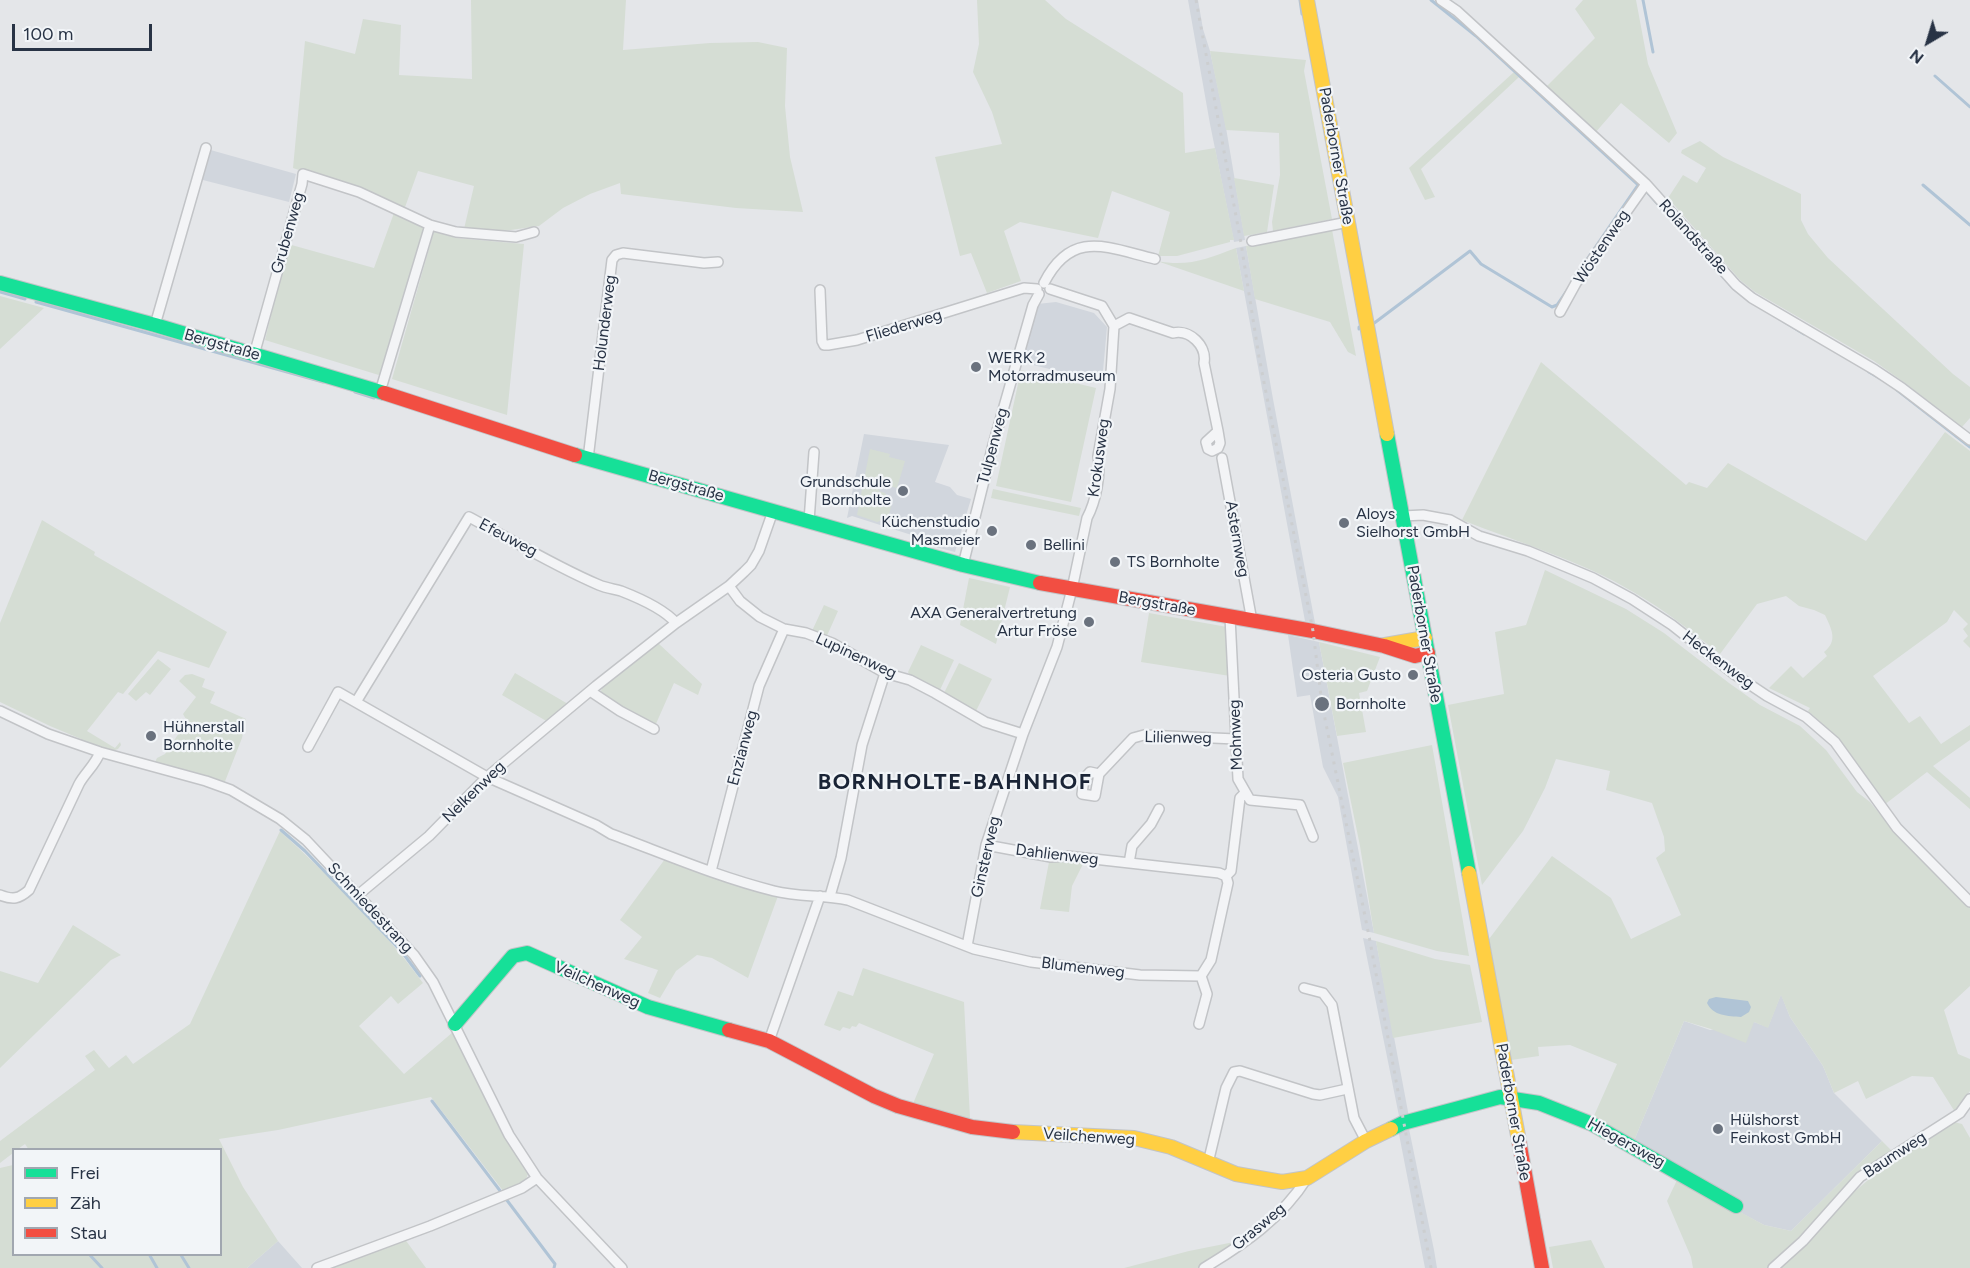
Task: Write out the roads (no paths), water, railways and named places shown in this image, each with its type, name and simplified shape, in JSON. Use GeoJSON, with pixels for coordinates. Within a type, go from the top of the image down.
{"type":"FeatureCollection","features":[{"type":"Feature","properties":{"kind":"street","name":"Paderborner Straße"},"geometry":{"type":"LineString","coordinates":[[1307,0],[1542,1268]]}},
{"type":"Feature","properties":{"kind":"street","name":"Rolandstraße"},"geometry":{"type":"LineString","coordinates":[[1441,0],[1457,11],[1646,184],[1736,285],[1752,298],[1875,370],[1970,440]]}},
{"type":"Feature","properties":{"kind":"street"},"geometry":{"type":"LineString","coordinates":[[154,325],[206,148]]}},
{"type":"Feature","properties":{"kind":"street","name":"Grubenweg"},"geometry":{"type":"LineString","coordinates":[[254,355],[303,174],[359,192],[430,225],[456,232],[516,237],[534,232]]}},
{"type":"Feature","properties":{"kind":"street","name":"Wöstenweg"},"geometry":{"type":"LineString","coordinates":[[1560,312],[1576,284],[1646,184]]}},
{"type":"Feature","properties":{"kind":"street"},"geometry":{"type":"LineString","coordinates":[[1252,241],[1348,222]]}},
{"type":"Feature","properties":{"kind":"street"},"geometry":{"type":"LineString","coordinates":[[380,392],[430,225]]}},
{"type":"Feature","properties":{"kind":"street","name":"Tulpenweg"},"geometry":{"type":"LineString","coordinates":[[963,565],[1033,305],[1050,272],[1072,251],[1086,246],[1098,245],[1155,259]]}},
{"type":"Feature","properties":{"kind":"street","name":"Holunderweg"},"geometry":{"type":"LineString","coordinates":[[588,459],[612,260],[616,255],[623,253],[704,263],[718,262]]}},
{"type":"Feature","properties":{"kind":"street","name":"Bergstraße"},"geometry":{"type":"LineString","coordinates":[[0,283],[154,325],[380,392],[588,459],[1013,578],[1384,645],[1415,656],[1428,653]]}},
{"type":"Feature","properties":{"kind":"street","name":"Fliederweg"},"geometry":{"type":"LineString","coordinates":[[820,290],[822,341],[824,345],[828,345],[857,340],[1024,288],[1043,289]]}},
{"type":"Feature","properties":{"kind":"street"},"geometry":{"type":"LineString","coordinates":[[1043,289],[1102,306],[1114,326],[1129,318],[1173,333],[1179,332],[1196,340],[1205,357],[1204,363],[1218,431]]}},
{"type":"Feature","properties":{"kind":"street","name":"Krokusweg"},"geometry":{"type":"LineString","coordinates":[[1072,589],[1087,518],[1092,508],[1099,465],[1098,456],[1110,389],[1114,326]]}},
{"type":"Feature","properties":{"kind":"street"},"geometry":{"type":"LineString","coordinates":[[809,521],[814,452]]}},
{"type":"Feature","properties":{"kind":"street","name":"Asternweg"},"geometry":{"type":"LineString","coordinates":[[1222,458],[1252,621]]}},
{"type":"Feature","properties":{"kind":"street","name":"Nelkenweg"},"geometry":{"type":"LineString","coordinates":[[358,895],[429,836],[487,777],[590,691],[676,623],[729,586],[751,565],[759,551],[773,511]]}},
{"type":"Feature","properties":{"kind":"street","name":"Heckenweg"},"geometry":{"type":"LineString","coordinates":[[1403,516],[1423,515],[1450,520],[1479,536],[1528,551],[1593,578],[1632,599],[1672,625],[1734,674],[1767,696],[1806,717],[1835,742],[1897,828],[1970,902]]}},
{"type":"Feature","properties":{"kind":"street","name":"Efeuweg"},"geometry":{"type":"LineString","coordinates":[[356,702],[469,517],[575,574],[635,598],[670,616],[676,623]]}},
{"type":"Feature","properties":{"kind":"street","name":"Lupinenweg"},"geometry":{"type":"LineString","coordinates":[[729,586],[740,602],[760,617],[783,629],[806,633],[832,643],[885,673],[910,680],[985,722],[1023,734]]}},
{"type":"Feature","properties":{"kind":"street","name":"Ginsterweg"},"geometry":{"type":"LineString","coordinates":[[967,946],[986,845],[1023,734],[1057,648],[1072,589]]}},
{"type":"Feature","properties":{"kind":"street","name":"Mohnweg"},"geometry":{"type":"LineString","coordinates":[[1230,617],[1238,779],[1250,800],[1300,805],[1313,837]]}},
{"type":"Feature","properties":{"kind":"street","name":"Enzianweg"},"geometry":{"type":"LineString","coordinates":[[711,871],[759,686],[783,629]]}},
{"type":"Feature","properties":{"kind":"street","name":"Bergstraße"},"geometry":{"type":"LineString","coordinates":[[1384,645],[1425,638]]}},
{"type":"Feature","properties":{"kind":"street"},"geometry":{"type":"LineString","coordinates":[[769,1041],[796,961],[841,858],[862,745],[885,673]]}},
{"type":"Feature","properties":{"kind":"street"},"geometry":{"type":"LineString","coordinates":[[590,691],[620,711],[654,729]]}},
{"type":"Feature","properties":{"kind":"street"},"geometry":{"type":"LineString","coordinates":[[308,747],[338,692],[487,777],[596,825],[611,834],[711,871],[774,891],[848,900],[967,946]]}},
{"type":"Feature","properties":{"kind":"street","name":"Schmiedestrang"},"geometry":{"type":"LineString","coordinates":[[0,711],[48,734],[100,752],[231,790],[280,819],[306,840],[414,955],[433,982],[509,1135],[537,1178],[622,1268]]}},
{"type":"Feature","properties":{"kind":"street","name":"Lilienweg"},"geometry":{"type":"LineString","coordinates":[[1099,774],[1128,741],[1144,735],[1236,739]]}},
{"type":"Feature","properties":{"kind":"street"},"geometry":{"type":"LineString","coordinates":[[0,895],[10,899],[19,898],[29,890],[79,784],[100,752]]}},
{"type":"Feature","properties":{"kind":"street"},"geometry":{"type":"LineString","coordinates":[[1199,1024],[1207,994],[1201,976],[1211,960],[1228,883],[1226,876],[1231,871],[1240,798],[1245,793]]}},
{"type":"Feature","properties":{"kind":"street"},"geometry":{"type":"LineString","coordinates":[[1129,863],[1132,846],[1151,824],[1159,809]]}},
{"type":"Feature","properties":{"kind":"street","name":"Dahlienweg"},"geometry":{"type":"LineString","coordinates":[[986,845],[1051,856],[1219,873],[1226,876]]}},
{"type":"Feature","properties":{"kind":"street","name":"Blumenweg"},"geometry":{"type":"LineString","coordinates":[[967,946],[1031,962],[1140,975],[1201,976]]}},
{"type":"Feature","properties":{"kind":"street","name":"Veilchenweg"},"geometry":{"type":"LineString","coordinates":[[455,1024],[513,956],[527,953],[648,1007],[769,1041],[874,1096],[898,1106],[972,1127],[1011,1132],[1134,1138],[1171,1147],[1208,1163],[1256,1178],[1282,1182],[1307,1178],[1366,1142],[1403,1123],[1500,1096],[1510,1097]]}},
{"type":"Feature","properties":{"kind":"street"},"geometry":{"type":"LineString","coordinates":[[1304,988],[1323,993],[1332,1005],[1354,1118],[1366,1142]]}},
{"type":"Feature","properties":{"kind":"street"},"geometry":{"type":"LineString","coordinates":[[1208,1163],[1226,1088],[1234,1072],[1240,1071],[1313,1094],[1320,1095],[1347,1089]]}},
{"type":"Feature","properties":{"kind":"street","name":"Hiegersweg"},"geometry":{"type":"LineString","coordinates":[[1510,1097],[1537,1102],[1589,1122],[1736,1206]]}},
{"type":"Feature","properties":{"kind":"street","name":"Baumweg"},"geometry":{"type":"LineString","coordinates":[[1773,1268],[1803,1241],[1860,1177],[1960,1113],[1970,1099]]}},
{"type":"Feature","properties":{"kind":"street"},"geometry":{"type":"LineString","coordinates":[[317,1268],[430,1226],[522,1188],[537,1178]]}},
{"type":"Feature","properties":{"kind":"street","name":"Grasweg"},"geometry":{"type":"LineString","coordinates":[[1204,1268],[1240,1246],[1263,1228],[1298,1192],[1307,1178]]}},
{"type":"Feature","properties":{"kind":"water"},"geometry":{"type":"Polygon","coordinates":[[[1716,997],[1748,1001],[1751,1007],[1749,1012],[1741,1017],[1721,1014],[1713,1011],[1707,1003],[1709,999],[1716,997]]]}},
{"type":"Feature","properties":{"kind":"waterway"},"geometry":{"type":"LineString","coordinates":[[1300,0],[1302,14]]}},
{"type":"Feature","properties":{"kind":"waterway"},"geometry":{"type":"LineString","coordinates":[[1431,0],[1476,36],[1637,184]]}},
{"type":"Feature","properties":{"kind":"waterway"},"geometry":{"type":"LineString","coordinates":[[1643,0],[1653,52]]}},
{"type":"Feature","properties":{"kind":"waterway"},"geometry":{"type":"LineString","coordinates":[[1935,76],[1970,107]]}},
{"type":"Feature","properties":{"kind":"waterway"},"geometry":{"type":"LineString","coordinates":[[1581,268],[1638,185]]}},
{"type":"Feature","properties":{"kind":"waterway"},"geometry":{"type":"LineString","coordinates":[[1923,185],[1970,225]]}},
{"type":"Feature","properties":{"kind":"waterway"},"geometry":{"type":"LineString","coordinates":[[1647,192],[1733,288],[1751,302]]}},
{"type":"Feature","properties":{"kind":"waterway"},"geometry":{"type":"LineString","coordinates":[[1373,324],[1470,251],[1481,264],[1552,307],[1557,305],[1570,286]]}},
{"type":"Feature","properties":{"kind":"waterway"},"geometry":{"type":"LineString","coordinates":[[0,292],[25,299]]}},
{"type":"Feature","properties":{"kind":"waterway"},"geometry":{"type":"LineString","coordinates":[[36,302],[323,382]]}},
{"type":"Feature","properties":{"kind":"waterway"},"geometry":{"type":"LineString","coordinates":[[1783,321],[1804,334]]}},
{"type":"Feature","properties":{"kind":"waterway"},"geometry":{"type":"LineString","coordinates":[[1359,327],[1361,328]]}},
{"type":"Feature","properties":{"kind":"waterway"},"geometry":{"type":"LineString","coordinates":[[1869,372],[1881,379]]}},
{"type":"Feature","properties":{"kind":"waterway"},"geometry":{"type":"LineString","coordinates":[[1897,390],[1970,447]]}},
{"type":"Feature","properties":{"kind":"waterway"},"geometry":{"type":"LineString","coordinates":[[355,392],[374,398]]}},
{"type":"Feature","properties":{"kind":"waterway"},"geometry":{"type":"LineString","coordinates":[[281,830],[305,851],[402,952],[420,976]]}},
{"type":"Feature","properties":{"kind":"waterway"},"geometry":{"type":"LineString","coordinates":[[432,1101],[501,1192]]}},
{"type":"Feature","properties":{"kind":"waterway"},"geometry":{"type":"LineString","coordinates":[[506,1199],[555,1264],[554,1268]]}},
{"type":"Feature","properties":{"kind":"waterway"},"geometry":{"type":"LineString","coordinates":[[91,1256],[102,1268]]}},
{"type":"Feature","properties":{"kind":"waterway"},"geometry":{"type":"LineString","coordinates":[[150,1256],[157,1268]]}},
{"type":"Feature","properties":{"kind":"waterway"},"geometry":{"type":"LineString","coordinates":[[182,1256],[189,1268]]}},
{"type":"Feature","properties":{"kind":"railway"},"geometry":{"type":"LineString","coordinates":[[1196,0],[1241,243],[1259,357],[1313,631],[1322,704],[1369,936],[1431,1268]]}},
{"type":"Feature","properties":{"kind":"place","name":"WERK 2 Motorradmuseum"},"geometry":{"type":"Point","coordinates":[976,367]}},
{"type":"Feature","properties":{"kind":"place","name":"Grundschule Bornholte"},"geometry":{"type":"Point","coordinates":[903,491]}},
{"type":"Feature","properties":{"kind":"place","name":"Aloys Sielhorst GmbH"},"geometry":{"type":"Point","coordinates":[1344,523]}},
{"type":"Feature","properties":{"kind":"place","name":"Küchenstudio Masmeier"},"geometry":{"type":"Point","coordinates":[992,531]}},
{"type":"Feature","properties":{"kind":"place","name":"Bellini"},"geometry":{"type":"Point","coordinates":[1031,545]}},
{"type":"Feature","properties":{"kind":"place","name":"TS Bornholte"},"geometry":{"type":"Point","coordinates":[1115,562]}},
{"type":"Feature","properties":{"kind":"place","name":"AXA Generalvertretung Artur Fröse"},"geometry":{"type":"Point","coordinates":[1089,622]}},
{"type":"Feature","properties":{"kind":"place","name":"Osteria Gusto"},"geometry":{"type":"Point","coordinates":[1413,675]}},
{"type":"Feature","properties":{"kind":"place","name":"Bornholte"},"geometry":{"type":"Point","coordinates":[1322,704]}},
{"type":"Feature","properties":{"kind":"place","name":"Hühnerstall Bornholte"},"geometry":{"type":"Point","coordinates":[151,736]}},
{"type":"Feature","properties":{"kind":"place","name":"Hülshorst Feinkost GmbH"},"geometry":{"type":"Point","coordinates":[1718,1129]}},
{"type":"Feature","properties":{"kind":"district","name":"BORNHOLTE-BAHNHOF"},"geometry":{"type":"Point","coordinates":[955,783]}}]}
